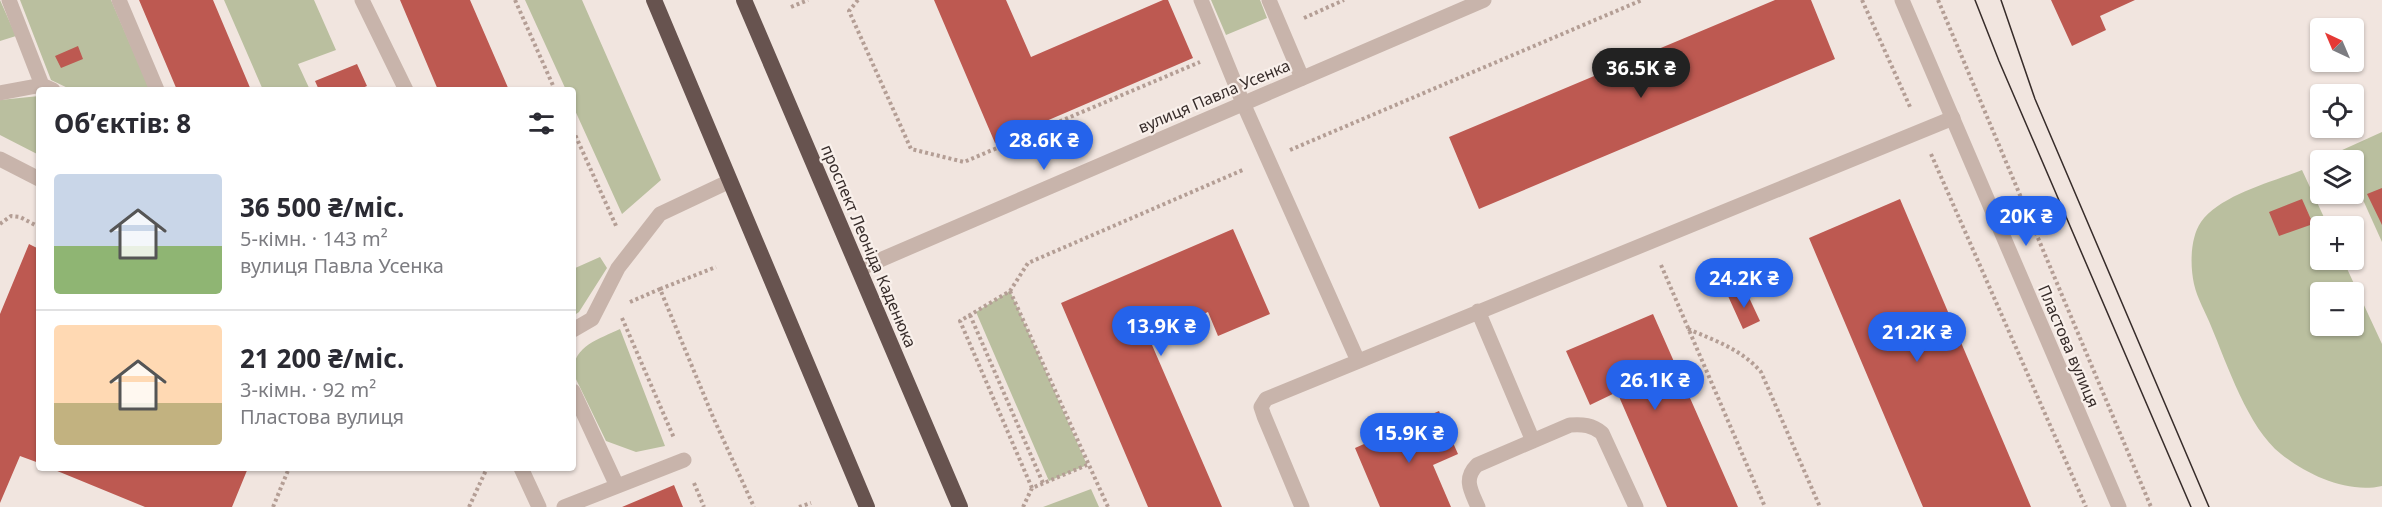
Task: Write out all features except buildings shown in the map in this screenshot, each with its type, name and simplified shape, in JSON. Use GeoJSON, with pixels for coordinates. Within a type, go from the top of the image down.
{"type":"FeatureCollection","features":[{"type":"Feature","properties":{"kind":"highway"},"geometry":{"type":"LineString","coordinates":[[654,0],[867,507]]}},
{"type":"Feature","properties":{"kind":"highway","name":"проспект Леоніда Каденюка"},"geometry":{"type":"LineString","coordinates":[[744,0],[960,507]]}},
{"type":"Feature","properties":{"kind":"street"},"geometry":{"type":"LineString","coordinates":[[9,0],[48,87]]}},
{"type":"Feature","properties":{"kind":"street"},"geometry":{"type":"LineString","coordinates":[[119,0],[156,87]]}},
{"type":"Feature","properties":{"kind":"street"},"geometry":{"type":"LineString","coordinates":[[362,0],[405,87]]}},
{"type":"Feature","properties":{"kind":"street"},"geometry":{"type":"LineString","coordinates":[[1201,0],[1243,103],[1358,361]]}},
{"type":"Feature","properties":{"kind":"street"},"geometry":{"type":"LineString","coordinates":[[1269,0],[1302,78]]}},
{"type":"Feature","properties":{"kind":"street","name":"вулиця Павла Усенка"},"geometry":{"type":"LineString","coordinates":[[859,269],[1484,0]]}},
{"type":"Feature","properties":{"kind":"street","name":"Пластова вулиця"},"geometry":{"type":"LineString","coordinates":[[1902,0],[2119,507]]}},
{"type":"Feature","properties":{"kind":"street"},"geometry":{"type":"LineString","coordinates":[[0,93],[36,88]]}},
{"type":"Feature","properties":{"kind":"street"},"geometry":{"type":"LineString","coordinates":[[1302,507],[1261,407],[1266,399],[1953,118]]}},
{"type":"Feature","properties":{"kind":"street"},"geometry":{"type":"LineString","coordinates":[[0,159],[36,177]]}},
{"type":"Feature","properties":{"kind":"street"},"geometry":{"type":"LineString","coordinates":[[576,328],[592,318],[618,268],[660,214],[730,181]]}},
{"type":"Feature","properties":{"kind":"street"},"geometry":{"type":"LineString","coordinates":[[1478,311],[1533,441]]}},
{"type":"Feature","properties":{"kind":"street"},"geometry":{"type":"LineString","coordinates":[[576,398],[617,486]]}},
{"type":"Feature","properties":{"kind":"street"},"geometry":{"type":"LineString","coordinates":[[1478,507],[1468,483],[1471,470],[1477,465],[1570,425],[1581,424],[1593,426],[1602,434],[1636,507]]}},
{"type":"Feature","properties":{"kind":"street"},"geometry":{"type":"LineString","coordinates":[[564,507],[684,460]]}},
{"type":"Feature","properties":{"kind":"street"},"geometry":{"type":"LineString","coordinates":[[522,471],[539,507]]}},
{"type":"Feature","properties":{"kind":"path"},"geometry":{"type":"LineString","coordinates":[[515,0],[554,87]]}},
{"type":"Feature","properties":{"kind":"path"},"geometry":{"type":"LineString","coordinates":[[791,7],[808,0]]}},
{"type":"Feature","properties":{"kind":"path"},"geometry":{"type":"LineString","coordinates":[[858,0],[849,11],[911,149],[964,162],[1222,52]]}},
{"type":"Feature","properties":{"kind":"path"},"geometry":{"type":"LineString","coordinates":[[1281,27],[1344,0]]}},
{"type":"Feature","properties":{"kind":"path"},"geometry":{"type":"LineString","coordinates":[[1032,488],[960,321],[1010,291],[1028,263],[1642,0]]}},
{"type":"Feature","properties":{"kind":"path"},"geometry":{"type":"LineString","coordinates":[[1862,0],[1922,131],[2086,507]]}},
{"type":"Feature","properties":{"kind":"path"},"geometry":{"type":"LineString","coordinates":[[1938,0],[2151,507]]}},
{"type":"Feature","properties":{"kind":"path"},"geometry":{"type":"LineString","coordinates":[[576,137],[628,255]]}},
{"type":"Feature","properties":{"kind":"path"},"geometry":{"type":"LineString","coordinates":[[0,224],[11,216],[20,217],[36,225]]}},
{"type":"Feature","properties":{"kind":"path"},"geometry":{"type":"LineString","coordinates":[[1650,241],[1765,507]]}},
{"type":"Feature","properties":{"kind":"path"},"geometry":{"type":"LineString","coordinates":[[628,302],[716,267]]}},
{"type":"Feature","properties":{"kind":"path"},"geometry":{"type":"LineString","coordinates":[[660,290],[713,417],[754,507]]}},
{"type":"Feature","properties":{"kind":"path"},"geometry":{"type":"LineString","coordinates":[[1010,291],[1108,507]]}},
{"type":"Feature","properties":{"kind":"path"},"geometry":{"type":"LineString","coordinates":[[970,315],[1044,483]]}},
{"type":"Feature","properties":{"kind":"path"},"geometry":{"type":"LineString","coordinates":[[622,318],[684,460]]}},
{"type":"Feature","properties":{"kind":"path"},"geometry":{"type":"LineString","coordinates":[[1688,328],[1749,358],[1761,372],[1820,507]]}},
{"type":"Feature","properties":{"kind":"path"},"geometry":{"type":"LineString","coordinates":[[1023,507],[1032,488],[1088,465]]}},
{"type":"Feature","properties":{"kind":"path"},"geometry":{"type":"LineString","coordinates":[[273,507],[288,471]]}},
{"type":"Feature","properties":{"kind":"path"},"geometry":{"type":"LineString","coordinates":[[469,507],[487,471]]}},
{"type":"Feature","properties":{"kind":"path"},"geometry":{"type":"LineString","coordinates":[[799,507],[811,503]]}},
{"type":"Feature","properties":{"kind":"green space"},"geometry":{"type":"Polygon","coordinates":[[[0,0],[16,36],[0,41],[0,0]]]}},
{"type":"Feature","properties":{"kind":"green space"},"geometry":{"type":"Polygon","coordinates":[[[20,0],[111,0],[149,87],[66,87],[51,80],[20,0]]]}},
{"type":"Feature","properties":{"kind":"green space"},"geometry":{"type":"Polygon","coordinates":[[[224,0],[314,0],[336,50],[298,64],[309,87],[262,87],[224,0]]]}},
{"type":"Feature","properties":{"kind":"green space"},"geometry":{"type":"Polygon","coordinates":[[[525,0],[582,0],[661,180],[622,214],[576,113],[576,87],[565,87],[525,0]]]}},
{"type":"Feature","properties":{"kind":"green space"},"geometry":{"type":"Polygon","coordinates":[[[1211,0],[1260,0],[1267,18],[1226,35],[1211,0]]]}},
{"type":"Feature","properties":{"kind":"green space"},"geometry":{"type":"Polygon","coordinates":[[[36,96],[36,153],[0,135],[0,100],[36,96]]]}},
{"type":"Feature","properties":{"kind":"green space"},"geometry":{"type":"Polygon","coordinates":[[[2382,132],[2382,242],[2364,202],[2364,150],[2342,150],[2382,132]]]}},
{"type":"Feature","properties":{"kind":"green space"},"geometry":{"type":"Polygon","coordinates":[[[2302,170],[2310,187],[2310,204],[2318,204],[2323,216],[2310,216],[2310,270],[2348,270],[2353,282],[2310,282],[2310,336],[2364,336],[2364,305],[2382,344],[2382,486],[2356,487],[2328,481],[2291,462],[2269,443],[2258,428],[2231,376],[2199,300],[2192,269],[2192,252],[2197,229],[2201,222],[2221,204],[2302,170]]]}},
{"type":"Feature","properties":{"kind":"green space"},"geometry":{"type":"Polygon","coordinates":[[[600,257],[607,268],[576,314],[576,268],[600,257]]]}},
{"type":"Feature","properties":{"kind":"green space"},"geometry":{"type":"Polygon","coordinates":[[[1010,291],[1087,465],[1049,481],[976,312],[1010,291]]]}},
{"type":"Feature","properties":{"kind":"green space"},"geometry":{"type":"Polygon","coordinates":[[[620,329],[665,446],[636,452],[606,441],[576,379],[576,360],[583,349],[620,329]]]}},
{"type":"Feature","properties":{"kind":"green space"},"geometry":{"type":"Polygon","coordinates":[[[1091,489],[1099,507],[1043,507],[1091,489]]]}},
{"type":"Feature","properties":{"kind":"tram line"},"geometry":{"type":"LineString","coordinates":[[1975,0],[1999,61],[2191,507]]}},
{"type":"Feature","properties":{"kind":"tram line"},"geometry":{"type":"LineString","coordinates":[[2001,0],[2035,99],[2209,507]]}}]}
